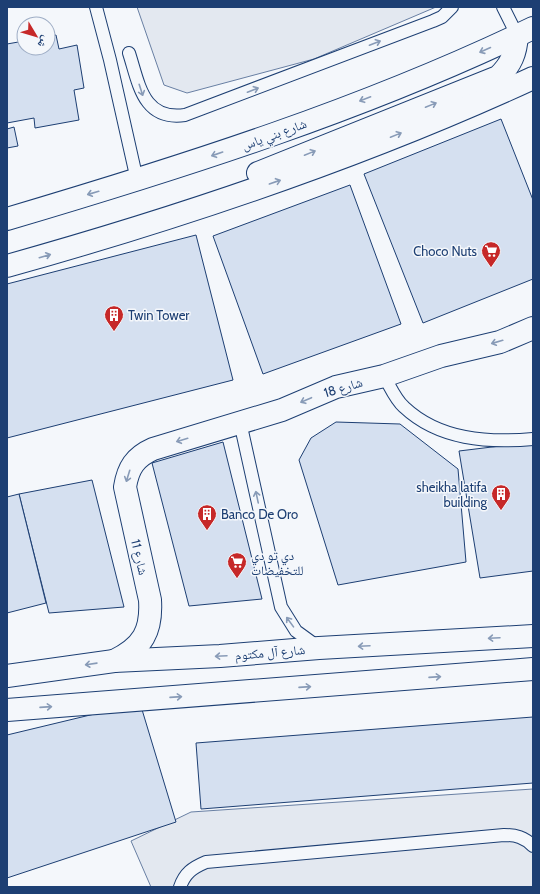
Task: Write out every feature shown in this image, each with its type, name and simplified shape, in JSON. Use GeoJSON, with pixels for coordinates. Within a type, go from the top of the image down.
{"type":"FeatureCollection","features":[{"type":"Feature","properties":{"kind":"main road","name":"شارع بني ياس"},"geometry":{"type":"LineString","coordinates":[[7,219],[137,180],[295,126],[437,71],[525,31]]}},
{"type":"Feature","properties":{"kind":"main road"},"geometry":{"type":"LineString","coordinates":[[188,213],[204,200],[242,179],[498,77],[507,69],[513,59],[525,31]]}},
{"type":"Feature","properties":{"kind":"main road"},"geometry":{"type":"LineString","coordinates":[[7,266],[188,213],[303,172],[454,112],[532,77]]}},
{"type":"Feature","properties":{"kind":"main road","name":"شارع 18"},"geometry":{"type":"LineString","coordinates":[[153,449],[282,410],[336,387],[384,376],[441,356],[500,342],[533,328]]}},
{"type":"Feature","properties":{"kind":"main road","name":"شارع 11"},"geometry":{"type":"LineString","coordinates":[[114,661],[128,654],[140,643],[148,630],[151,615],[150,600],[125,487],[127,475],[133,463],[142,454],[153,449]]}},
{"type":"Feature","properties":{"kind":"main road","name":"شارع آل مكتوم"},"geometry":{"type":"LineString","coordinates":[[7,676],[114,661],[220,656],[318,648],[533,636]]}},
{"type":"Feature","properties":{"kind":"main road"},"geometry":{"type":"LineString","coordinates":[[7,710],[533,669]]}},
{"type":"Feature","properties":{"kind":"lane"},"geometry":{"type":"LineString","coordinates":[[96,7],[137,180]]}},
{"type":"Feature","properties":{"kind":"lane"},"geometry":{"type":"LineString","coordinates":[[100,20],[107,7]]}},
{"type":"Feature","properties":{"kind":"lane"},"geometry":{"type":"LineString","coordinates":[[129,52],[143,96],[150,106],[160,114],[173,117],[185,115],[442,18],[452,7]]}},
{"type":"Feature","properties":{"kind":"lane"},"geometry":{"type":"LineString","coordinates":[[503,7],[525,31]]}},
{"type":"Feature","properties":{"kind":"lane"},"geometry":{"type":"LineString","coordinates":[[384,376],[403,406],[426,422],[452,434],[480,441],[533,439]]}},
{"type":"Feature","properties":{"kind":"lane"},"geometry":{"type":"LineString","coordinates":[[240,422],[280,607],[296,631],[318,648]]}},
{"type":"Feature","properties":{"kind":"lane"},"geometry":{"type":"LineString","coordinates":[[180,887],[184,877],[193,868],[206,862],[504,835],[516,835],[527,840],[533,846]]}},
{"type":"Feature","properties":{"kind":"shaded area"},"geometry":{"type":"Polygon","coordinates":[[[137,7],[436,7],[314,59],[187,93],[164,85],[137,7]]]}},
{"type":"Feature","properties":{"kind":"shaded area"},"geometry":{"type":"Polygon","coordinates":[[[533,789],[533,887],[151,887],[131,841],[191,812],[533,789]]]}},
{"type":"Feature","properties":{"kind":"building"},"geometry":{"type":"Polygon","coordinates":[[[56,35],[59,49],[77,45],[84,88],[74,90],[79,120],[35,128],[34,118],[7,123],[7,44],[16,42],[16,56],[56,56],[56,35]]]}},
{"type":"Feature","properties":{"kind":"building"},"geometry":{"type":"Polygon","coordinates":[[[501,119],[533,200],[533,279],[423,323],[364,174],[501,119]]]}},
{"type":"Feature","properties":{"kind":"building"},"geometry":{"type":"Polygon","coordinates":[[[14,127],[18,146],[7,148],[7,129],[14,127]]]}},
{"type":"Feature","properties":{"kind":"building"},"geometry":{"type":"Polygon","coordinates":[[[350,185],[401,324],[263,374],[213,236],[350,185]]]}},
{"type":"Feature","properties":{"kind":"building","name":"Twin Tower"},"geometry":{"type":"Polygon","coordinates":[[[196,235],[233,380],[7,438],[7,284],[196,235]]]}},
{"type":"Feature","properties":{"kind":"building"},"geometry":{"type":"Polygon","coordinates":[[[336,422],[400,424],[458,469],[466,562],[338,585],[299,460],[311,438],[336,422]]]}},
{"type":"Feature","properties":{"kind":"building","name":"Banco De Oro"},"geometry":{"type":"Polygon","coordinates":[[[223,442],[262,599],[189,606],[152,463],[223,442]]]}},
{"type":"Feature","properties":{"kind":"building","name":"sheikha latifa building"},"geometry":{"type":"Polygon","coordinates":[[[533,442],[533,571],[480,578],[459,451],[533,442]]]}},
{"type":"Feature","properties":{"kind":"building"},"geometry":{"type":"Polygon","coordinates":[[[92,480],[124,607],[49,613],[19,494],[92,480]]]}},
{"type":"Feature","properties":{"kind":"building"},"geometry":{"type":"Polygon","coordinates":[[[19,494],[46,603],[7,613],[7,497],[19,494]]]}},
{"type":"Feature","properties":{"kind":"building"},"geometry":{"type":"Polygon","coordinates":[[[140,703],[176,822],[7,878],[7,735],[140,703]]]}},
{"type":"Feature","properties":{"kind":"building"},"geometry":{"type":"Polygon","coordinates":[[[533,717],[533,783],[201,809],[196,743],[533,717]]]}},
{"type":"Feature","properties":{"kind":"place","name":"Choco Nuts"},"geometry":{"type":"Point","coordinates":[491,268]}},
{"type":"Feature","properties":{"kind":"place","name":"Twin Tower"},"geometry":{"type":"Point","coordinates":[114,332]}},
{"type":"Feature","properties":{"kind":"place","name":"sheikha latifa building"},"geometry":{"type":"Point","coordinates":[501,511]}},
{"type":"Feature","properties":{"kind":"place","name":"Banco De Oro"},"geometry":{"type":"Point","coordinates":[207,531]}},
{"type":"Feature","properties":{"kind":"place","name":"دي تو دي للتخفيضات"},"geometry":{"type":"Point","coordinates":[237,579]}}]}
